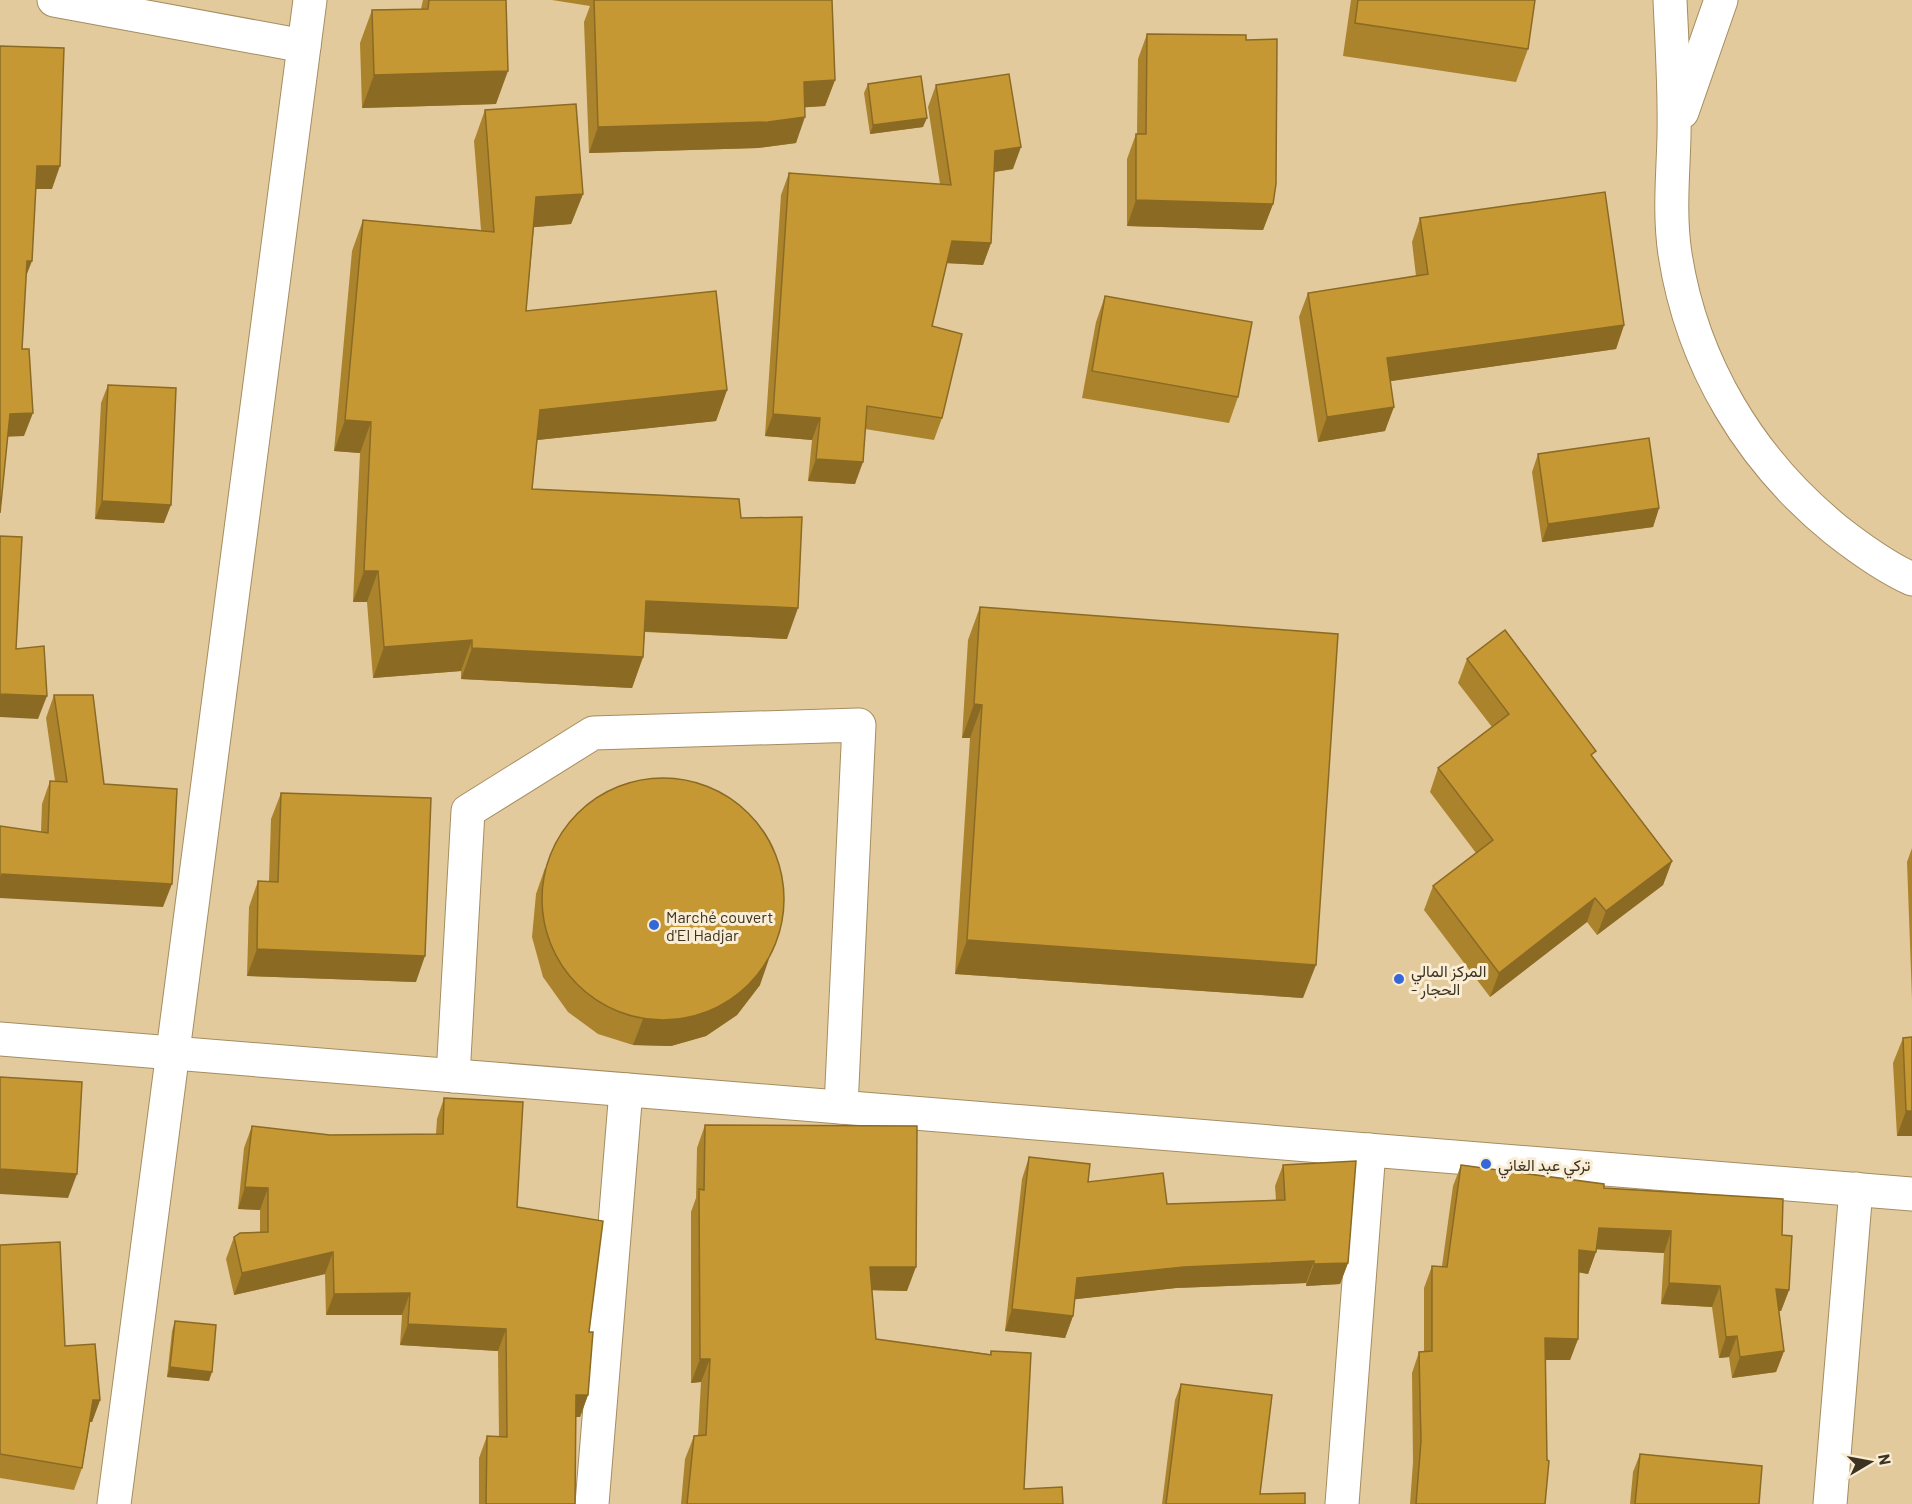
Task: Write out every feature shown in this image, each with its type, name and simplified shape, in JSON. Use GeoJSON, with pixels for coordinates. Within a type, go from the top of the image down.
{"type":"FeatureCollection","features":[{"type":"Feature","properties":{"kind":"main road"},"geometry":{"type":"LineString","coordinates":[[54,0],[304,46]]}},
{"type":"Feature","properties":{"kind":"main road"},"geometry":{"type":"LineString","coordinates":[[114,1504],[310,0]]}},
{"type":"Feature","properties":{"kind":"main road"},"geometry":{"type":"LineString","coordinates":[[1670,0],[1674,136],[1671,195],[1675,254],[1688,311],[1708,367],[1735,419],[1770,467],[1810,509],[1856,546],[1912,579]]}},
{"type":"Feature","properties":{"kind":"main road"},"geometry":{"type":"LineString","coordinates":[[1674,136],[1721,0]]}},
{"type":"Feature","properties":{"kind":"main road"},"geometry":{"type":"LineString","coordinates":[[453,1076],[468,811],[593,733],[859,724],[841,1107]]}},
{"type":"Feature","properties":{"kind":"main road"},"geometry":{"type":"LineString","coordinates":[[0,1039],[1912,1194]]}},
{"type":"Feature","properties":{"kind":"main road"},"geometry":{"type":"LineString","coordinates":[[592,1504],[626,1090]]}},
{"type":"Feature","properties":{"kind":"main road"},"geometry":{"type":"LineString","coordinates":[[1342,1504],[1369,1150]]}},
{"type":"Feature","properties":{"kind":"main road"},"geometry":{"type":"LineString","coordinates":[[1830,1504],[1856,1189]]}},
{"type":"Feature","properties":{"kind":"building"},"geometry":{"type":"Polygon","coordinates":[[[429,0],[506,0],[508,71],[374,75],[372,10],[428,9],[429,0]]]}},
{"type":"Feature","properties":{"kind":"building"},"geometry":{"type":"Polygon","coordinates":[[[594,0],[832,0],[835,80],[804,82],[805,117],[768,122],[598,127],[594,0]]]}},
{"type":"Feature","properties":{"kind":"building"},"geometry":{"type":"Polygon","coordinates":[[[1358,0],[1535,0],[1528,49],[1355,23],[1358,0]]]}},
{"type":"Feature","properties":{"kind":"building"},"geometry":{"type":"Polygon","coordinates":[[[1147,34],[1246,35],[1246,40],[1277,39],[1276,184],[1273,204],[1136,200],[1136,134],[1146,134],[1147,34]]]}},
{"type":"Feature","properties":{"kind":"building"},"geometry":{"type":"Polygon","coordinates":[[[0,46],[64,48],[60,166],[37,166],[32,261],[27,261],[22,349],[29,349],[33,413],[10,414],[0,513],[0,46]]]}},
{"type":"Feature","properties":{"kind":"building"},"geometry":{"type":"Polygon","coordinates":[[[1009,74],[1021,147],[995,151],[991,243],[952,241],[932,326],[962,334],[942,418],[867,406],[863,462],[816,459],[820,418],[773,414],[789,173],[951,185],[936,85],[1009,74]]]}},
{"type":"Feature","properties":{"kind":"building"},"geometry":{"type":"Polygon","coordinates":[[[921,76],[927,118],[873,125],[868,84],[921,76]]]}},
{"type":"Feature","properties":{"kind":"building"},"geometry":{"type":"Polygon","coordinates":[[[576,104],[583,194],[536,197],[526,311],[716,291],[727,390],[540,410],[532,489],[739,499],[741,518],[802,517],[798,608],[646,601],[643,657],[472,648],[472,640],[384,647],[378,571],[364,571],[371,422],[345,420],[363,220],[494,232],[485,110],[576,104]]]}},
{"type":"Feature","properties":{"kind":"building"},"geometry":{"type":"Polygon","coordinates":[[[1605,192],[1624,325],[1387,358],[1394,407],[1327,417],[1308,293],[1428,274],[1420,218],[1605,192]]]}},
{"type":"Feature","properties":{"kind":"building"},"geometry":{"type":"Polygon","coordinates":[[[1105,296],[1252,322],[1238,397],[1092,371],[1105,296]]]}},
{"type":"Feature","properties":{"kind":"building"},"geometry":{"type":"Polygon","coordinates":[[[108,385],[176,388],[171,505],[102,501],[108,385]]]}},
{"type":"Feature","properties":{"kind":"building"},"geometry":{"type":"Polygon","coordinates":[[[1649,438],[1659,508],[1548,524],[1538,454],[1649,438]]]}},
{"type":"Feature","properties":{"kind":"building"},"geometry":{"type":"Polygon","coordinates":[[[0,536],[22,537],[16,649],[44,646],[47,696],[0,694],[0,536]]]}},
{"type":"Feature","properties":{"kind":"building"},"geometry":{"type":"Polygon","coordinates":[[[980,607],[1338,634],[1316,965],[967,940],[982,705],[974,704],[980,607]]]}},
{"type":"Feature","properties":{"kind":"building"},"geometry":{"type":"Polygon","coordinates":[[[1505,630],[1596,751],[1591,755],[1672,861],[1606,911],[1595,898],[1499,973],[1433,886],[1493,840],[1438,768],[1509,714],[1467,659],[1505,630]]]}},
{"type":"Feature","properties":{"kind":"building"},"geometry":{"type":"Polygon","coordinates":[[[54,695],[93,695],[104,784],[177,789],[172,884],[2,874],[0,885],[0,826],[48,833],[50,781],[67,782],[54,695]]]}},
{"type":"Feature","properties":{"kind":"building","name":"Marché couvert d'El Hadjar"},"geometry":{"type":"Polygon","coordinates":[[[663,778],[687,780],[709,787],[730,798],[749,813],[764,832],[775,853],[782,875],[784,899],[782,923],[775,945],[764,966],[749,985],[730,1000],[709,1011],[687,1018],[663,1020],[639,1018],[617,1011],[596,1000],[577,985],[562,966],[551,945],[544,923],[542,899],[544,875],[551,853],[562,832],[577,813],[596,798],[617,787],[639,780],[663,778]]]}},
{"type":"Feature","properties":{"kind":"building"},"geometry":{"type":"Polygon","coordinates":[[[281,793],[431,798],[425,956],[257,949],[258,881],[278,882],[281,793]]]}},
{"type":"Feature","properties":{"kind":"building"},"geometry":{"type":"Polygon","coordinates":[[[1912,1037],[1912,1111],[1906,1111],[1903,1038],[1912,1037]]]}},
{"type":"Feature","properties":{"kind":"building"},"geometry":{"type":"Polygon","coordinates":[[[0,1077],[82,1082],[77,1174],[0,1169],[0,1077]]]}},
{"type":"Feature","properties":{"kind":"building"},"geometry":{"type":"Polygon","coordinates":[[[444,1098],[523,1102],[517,1207],[603,1221],[589,1332],[593,1332],[588,1395],[576,1395],[575,1504],[486,1504],[487,1436],[507,1437],[506,1329],[408,1324],[410,1293],[334,1294],[333,1252],[242,1273],[234,1237],[240,1233],[268,1232],[268,1188],[245,1187],[252,1126],[330,1135],[443,1134],[444,1098]]]}},
{"type":"Feature","properties":{"kind":"building"},"geometry":{"type":"Polygon","coordinates":[[[705,1125],[917,1126],[916,1267],[870,1267],[876,1339],[991,1355],[991,1351],[1031,1353],[1024,1489],[1062,1487],[1063,1504],[687,1504],[694,1436],[706,1435],[710,1359],[700,1359],[699,1189],[704,1190],[705,1125]]]}},
{"type":"Feature","properties":{"kind":"building"},"geometry":{"type":"Polygon","coordinates":[[[1029,1157],[1090,1164],[1088,1182],[1163,1173],[1167,1204],[1285,1200],[1283,1165],[1356,1161],[1348,1263],[1314,1264],[1314,1261],[1184,1267],[1077,1278],[1073,1316],[1012,1309],[1029,1157]]]}},
{"type":"Feature","properties":{"kind":"building"},"geometry":{"type":"Polygon","coordinates":[[[1461,1165],[1604,1184],[1604,1188],[1783,1199],[1782,1235],[1792,1236],[1789,1290],[1776,1289],[1784,1351],[1740,1357],[1737,1336],[1726,1337],[1720,1286],[1669,1283],[1671,1231],[1599,1228],[1596,1252],[1579,1250],[1578,1339],[1545,1338],[1547,1460],[1549,1461],[1545,1504],[1416,1504],[1421,1441],[1419,1352],[1432,1351],[1432,1266],[1447,1267],[1461,1165]]]}},
{"type":"Feature","properties":{"kind":"building"},"geometry":{"type":"Polygon","coordinates":[[[60,1242],[65,1346],[95,1344],[100,1400],[93,1400],[82,1468],[0,1454],[0,1245],[60,1242]]]}},
{"type":"Feature","properties":{"kind":"building"},"geometry":{"type":"Polygon","coordinates":[[[175,1321],[216,1325],[212,1372],[170,1367],[175,1321]]]}},
{"type":"Feature","properties":{"kind":"building"},"geometry":{"type":"Polygon","coordinates":[[[1181,1384],[1272,1395],[1260,1494],[1305,1493],[1305,1504],[1166,1504],[1181,1384]]]}},
{"type":"Feature","properties":{"kind":"building"},"geometry":{"type":"Polygon","coordinates":[[[1640,1454],[1762,1466],[1759,1504],[1635,1504],[1640,1454]]]}},
{"type":"Feature","properties":{"kind":"place","name":"Marché couvert d'El Hadjar"},"geometry":{"type":"Point","coordinates":[654,925]}},
{"type":"Feature","properties":{"kind":"place","name":"المركز المالي - الحجار"},"geometry":{"type":"Point","coordinates":[1399,979]}},
{"type":"Feature","properties":{"kind":"place","name":"تركي عبد الغاني"},"geometry":{"type":"Point","coordinates":[1486,1164]}}]}
